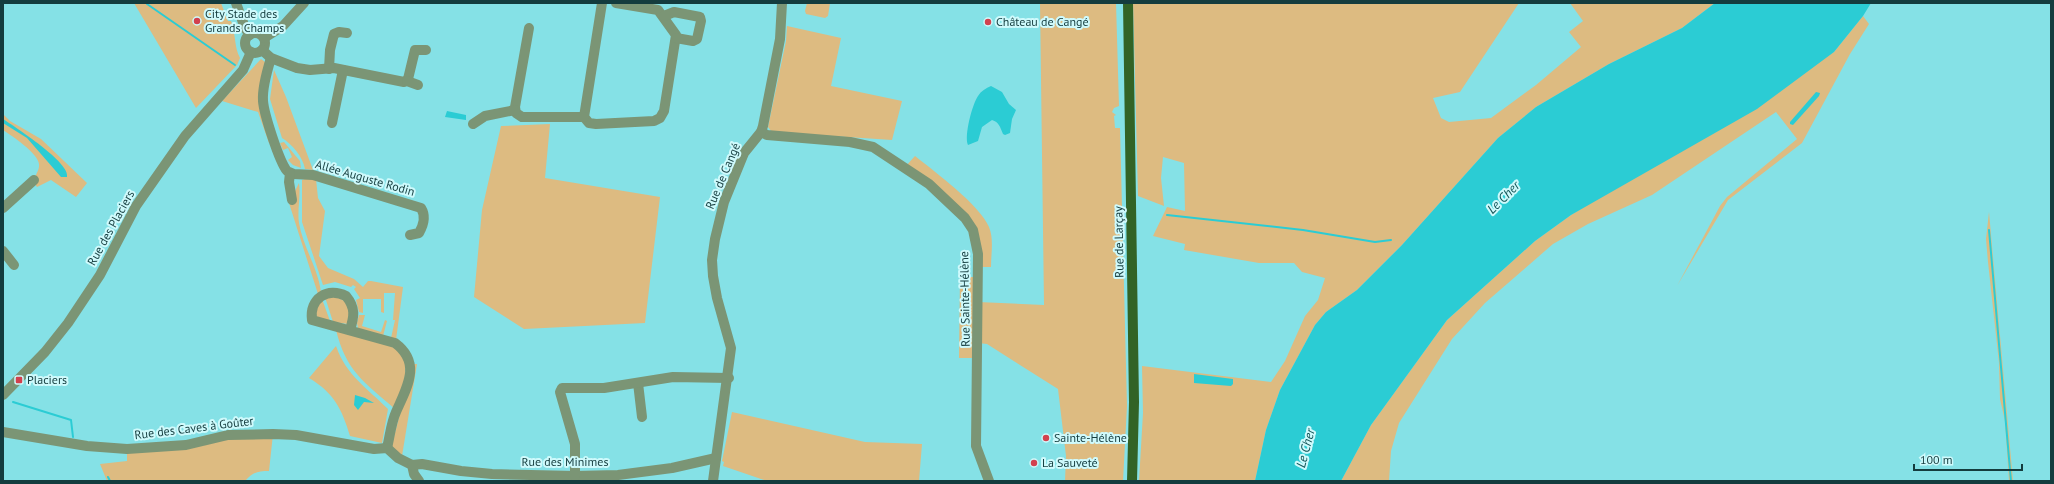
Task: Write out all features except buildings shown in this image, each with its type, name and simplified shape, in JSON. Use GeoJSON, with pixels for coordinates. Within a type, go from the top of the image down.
{"type":"FeatureCollection","features":[{"type":"Feature","properties":{"kind":"main road","name":"Rue de Larçay"},"geometry":{"type":"LineString","coordinates":[[1128,3],[1134,402],[1132,481]]}},
{"type":"Feature","properties":{"kind":"street"},"geometry":{"type":"LineString","coordinates":[[236,3],[245,28],[250,35]]}},
{"type":"Feature","properties":{"kind":"street"},"geometry":{"type":"LineString","coordinates":[[264,38],[284,26],[304,3]]}},
{"type":"Feature","properties":{"kind":"street"},"geometry":{"type":"LineString","coordinates":[[602,3],[584,115],[589,123],[596,124],[650,122],[660,118],[664,111],[676,38],[675,32],[658,10],[616,3]]}},
{"type":"Feature","properties":{"kind":"street","name":"Rue de Cangé"},"geometry":{"type":"LineString","coordinates":[[713,481],[729,378],[731,341],[716,298],[712,260],[715,239],[724,202],[744,153],[761,132],[780,39],[782,3]]}},
{"type":"Feature","properties":{"kind":"street"},"geometry":{"type":"LineString","coordinates":[[664,16],[674,12],[698,16],[701,19],[698,39],[693,40],[676,38]]}},
{"type":"Feature","properties":{"kind":"street"},"geometry":{"type":"LineString","coordinates":[[515,110],[529,28]]}},
{"type":"Feature","properties":{"kind":"street"},"geometry":{"type":"LineString","coordinates":[[329,69],[330,50],[334,34],[339,32],[347,33]]}},
{"type":"Feature","properties":{"kind":"street"},"geometry":{"type":"LineString","coordinates":[[257,33],[264,38],[265,46],[257,53],[251,52],[246,44],[250,35],[257,33]]}},
{"type":"Feature","properties":{"kind":"street"},"geometry":{"type":"LineString","coordinates":[[262,50],[270,58],[303,70],[343,70],[418,85]]}},
{"type":"Feature","properties":{"kind":"street"},"geometry":{"type":"LineString","coordinates":[[407,82],[415,50],[426,50]]}},
{"type":"Feature","properties":{"kind":"street","name":"Rue des Placiers"},"geometry":{"type":"LineString","coordinates":[[3,395],[45,352],[68,323],[100,274],[136,206],[185,136],[243,70],[251,52]]}},
{"type":"Feature","properties":{"kind":"street"},"geometry":{"type":"LineString","coordinates":[[270,58],[263,96],[264,105],[283,166],[290,173],[289,182],[292,200]]}},
{"type":"Feature","properties":{"kind":"street"},"geometry":{"type":"LineString","coordinates":[[332,123],[343,70]]}},
{"type":"Feature","properties":{"kind":"street"},"geometry":{"type":"LineString","coordinates":[[515,110],[522,117],[584,115]]}},
{"type":"Feature","properties":{"kind":"street"},"geometry":{"type":"LineString","coordinates":[[473,124],[485,116],[515,110]]}},
{"type":"Feature","properties":{"kind":"street","name":"Rue Sainte-Hélène"},"geometry":{"type":"LineString","coordinates":[[761,132],[767,135],[856,142],[873,147],[929,184],[970,224],[975,236],[978,254],[976,446],[989,481]]}},
{"type":"Feature","properties":{"kind":"street","name":"Allée Auguste Rodin"},"geometry":{"type":"LineString","coordinates":[[290,173],[313,175],[421,208],[424,216],[421,229],[418,233],[410,235]]}},
{"type":"Feature","properties":{"kind":"street"},"geometry":{"type":"LineString","coordinates":[[3,208],[34,180]]}},
{"type":"Feature","properties":{"kind":"street"},"geometry":{"type":"LineString","coordinates":[[3,251],[14,265]]}},
{"type":"Feature","properties":{"kind":"street"},"geometry":{"type":"LineString","coordinates":[[350,330],[354,317],[353,308],[346,296],[332,292],[323,294],[319,297],[313,308],[312,320],[395,343],[403,349],[409,357],[410,367],[407,389],[395,413],[387,448],[398,458],[412,466],[414,474],[419,481]]}},
{"type":"Feature","properties":{"kind":"street"},"geometry":{"type":"LineString","coordinates":[[575,476],[575,444],[560,392],[562,388],[604,388],[673,377],[729,378]]}},
{"type":"Feature","properties":{"kind":"street"},"geometry":{"type":"LineString","coordinates":[[638,383],[642,417]]}},
{"type":"Feature","properties":{"kind":"street","name":"Rue des Caves à Goûter"},"geometry":{"type":"LineString","coordinates":[[3,432],[88,446],[127,449],[186,445],[228,435],[266,434],[296,436],[374,449],[387,448]]}},
{"type":"Feature","properties":{"kind":"street","name":"Rue des Minimes"},"geometry":{"type":"LineString","coordinates":[[412,466],[422,464],[461,471],[492,474],[575,476],[618,475],[672,468],[716,458]]}},
{"type":"Feature","properties":{"kind":"shaded area"},"geometry":{"type":"Polygon","coordinates":[[[134,3],[221,3],[228,21],[231,21],[240,58],[237,65],[196,108],[134,3]]]}},
{"type":"Feature","properties":{"kind":"shaded area"},"geometry":{"type":"Polygon","coordinates":[[[807,3],[830,3],[828,16],[825,18],[806,14],[805,11],[807,3]]]}},
{"type":"Feature","properties":{"kind":"shaded area"},"geometry":{"type":"Polygon","coordinates":[[[1040,3],[1116,3],[1119,106],[1114,108],[1112,112],[1116,115],[1114,116],[1115,128],[1120,128],[1127,406],[1123,481],[1065,481],[1066,456],[1058,389],[987,344],[978,343],[978,302],[1044,305],[1040,3]]]}},
{"type":"Feature","properties":{"kind":"shaded area"},"geometry":{"type":"Polygon","coordinates":[[[1133,3],[1519,3],[1460,92],[1433,98],[1441,118],[1449,122],[1491,118],[1536,85],[1581,47],[1569,32],[1583,21],[1570,3],[1715,3],[1682,28],[1609,64],[1536,107],[1498,138],[1402,245],[1357,290],[1326,312],[1315,325],[1280,390],[1266,430],[1255,481],[1139,481],[1143,413],[1142,366],[1271,382],[1285,361],[1305,316],[1318,300],[1325,278],[1302,272],[1294,263],[1259,263],[1184,250],[1185,244],[1153,236],[1167,207],[1185,211],[1184,163],[1163,157],[1161,178],[1164,206],[1138,196],[1133,3]]]}},
{"type":"Feature","properties":{"kind":"shaded area"},"geometry":{"type":"Polygon","coordinates":[[[1863,16],[1869,24],[1850,54],[1802,143],[1728,200],[1677,286],[1720,206],[1727,197],[1797,139],[1776,112],[1652,195],[1588,224],[1553,244],[1485,303],[1452,339],[1399,423],[1391,451],[1389,481],[1341,481],[1371,425],[1447,320],[1535,241],[1571,215],[1834,52],[1863,16]]]}},
{"type":"Feature","properties":{"kind":"shaded area"},"geometry":{"type":"Polygon","coordinates":[[[787,26],[841,38],[831,86],[902,101],[892,140],[772,132],[768,127],[786,41],[787,26]]]}},
{"type":"Feature","properties":{"kind":"shaded area"},"geometry":{"type":"Polygon","coordinates":[[[261,59],[265,62],[269,143],[258,112],[222,101],[261,59]]]}},
{"type":"Feature","properties":{"kind":"shaded area"},"geometry":{"type":"Polygon","coordinates":[[[274,70],[286,97],[313,170],[305,169],[302,160],[296,151],[282,138],[270,99],[274,70]]]}},
{"type":"Feature","properties":{"kind":"shaded area"},"geometry":{"type":"Polygon","coordinates":[[[3,114],[10,121],[41,139],[87,183],[76,197],[51,180],[37,187],[34,181],[39,167],[38,160],[30,150],[3,130],[3,114]]]}},
{"type":"Feature","properties":{"kind":"shaded area"},"geometry":{"type":"Polygon","coordinates":[[[550,124],[545,178],[660,197],[645,323],[524,329],[474,297],[482,210],[501,126],[550,124]]]}},
{"type":"Feature","properties":{"kind":"shaded area"},"geometry":{"type":"Polygon","coordinates":[[[284,142],[300,161],[301,168],[293,165],[288,160],[292,157],[288,148],[283,150],[280,143],[284,142]]]}},
{"type":"Feature","properties":{"kind":"shaded area"},"geometry":{"type":"Polygon","coordinates":[[[915,156],[956,189],[984,218],[991,232],[991,267],[978,267],[970,224],[905,167],[915,156]]]}},
{"type":"Feature","properties":{"kind":"shaded area"},"geometry":{"type":"Polygon","coordinates":[[[316,179],[318,198],[325,211],[319,256],[328,268],[354,279],[363,287],[368,281],[371,281],[403,287],[396,340],[391,338],[395,320],[393,320],[395,293],[384,293],[384,313],[381,312],[381,299],[363,299],[363,313],[359,312],[356,300],[360,298],[354,289],[356,287],[353,285],[351,287],[335,282],[323,285],[302,222],[302,180],[316,179]]]}},
{"type":"Feature","properties":{"kind":"shaded area"},"geometry":{"type":"Polygon","coordinates":[[[299,183],[299,223],[304,241],[317,274],[321,292],[318,294],[289,203],[299,183]]]}},
{"type":"Feature","properties":{"kind":"shaded area"},"geometry":{"type":"Polygon","coordinates":[[[1989,212],[2013,481],[2009,481],[2005,421],[2000,399],[1999,363],[1986,239],[1989,212]]]}},
{"type":"Feature","properties":{"kind":"shaded area"},"geometry":{"type":"Polygon","coordinates":[[[960,277],[974,277],[973,358],[959,358],[960,277]]]}},
{"type":"Feature","properties":{"kind":"shaded area"},"geometry":{"type":"Polygon","coordinates":[[[331,294],[350,304],[348,324],[333,322],[325,297],[331,294]]]}},
{"type":"Feature","properties":{"kind":"shaded area"},"geometry":{"type":"Polygon","coordinates":[[[322,299],[330,321],[318,318],[315,314],[322,299]]]}},
{"type":"Feature","properties":{"kind":"shaded area"},"geometry":{"type":"Polygon","coordinates":[[[359,315],[365,315],[362,326],[381,332],[385,320],[387,321],[383,336],[358,328],[357,323],[359,315]]]}},
{"type":"Feature","properties":{"kind":"shaded area"},"geometry":{"type":"Polygon","coordinates":[[[336,330],[393,345],[406,359],[404,390],[395,409],[365,383],[351,366],[340,344],[336,330]]]}},
{"type":"Feature","properties":{"kind":"shaded area"},"geometry":{"type":"Polygon","coordinates":[[[336,346],[345,365],[351,373],[388,409],[382,443],[350,436],[344,418],[336,402],[325,390],[309,378],[336,346]]]}},
{"type":"Feature","properties":{"kind":"shaded area"},"geometry":{"type":"Polygon","coordinates":[[[413,364],[417,364],[402,456],[391,448],[413,364]]]}},
{"type":"Feature","properties":{"kind":"shaded area"},"geometry":{"type":"Polygon","coordinates":[[[732,412],[865,442],[922,444],[919,481],[767,481],[723,466],[724,462],[722,461],[732,412]]]}},
{"type":"Feature","properties":{"kind":"shaded area"},"geometry":{"type":"Polygon","coordinates":[[[273,434],[269,471],[256,473],[245,481],[107,481],[100,464],[127,461],[127,449],[273,434]]]}},
{"type":"Feature","properties":{"kind":"water","name":"Le Cher"},"geometry":{"type":"Polygon","coordinates":[[[1715,3],[1871,3],[1863,16],[1834,52],[1757,109],[1571,215],[1535,241],[1447,320],[1371,425],[1341,481],[1255,481],[1266,430],[1280,390],[1315,325],[1326,312],[1357,290],[1402,245],[1498,138],[1536,107],[1609,64],[1682,28],[1715,3]]]}},
{"type":"Feature","properties":{"kind":"water"},"geometry":{"type":"Polygon","coordinates":[[[991,86],[1002,92],[1009,104],[1016,110],[1012,119],[1010,133],[1005,135],[1003,134],[998,123],[992,120],[982,127],[978,141],[968,145],[967,135],[973,106],[978,96],[985,89],[991,86]]]}},
{"type":"Feature","properties":{"kind":"water"},"geometry":{"type":"Polygon","coordinates":[[[1816,92],[1820,93],[1819,96],[1793,125],[1790,124],[1790,122],[1816,92]]]}},
{"type":"Feature","properties":{"kind":"water"},"geometry":{"type":"Polygon","coordinates":[[[447,111],[466,115],[466,120],[445,117],[447,111]]]}},
{"type":"Feature","properties":{"kind":"water"},"geometry":{"type":"Polygon","coordinates":[[[3,119],[30,137],[52,155],[66,171],[67,177],[61,177],[27,138],[3,123],[3,119]]]}},
{"type":"Feature","properties":{"kind":"water"},"geometry":{"type":"Polygon","coordinates":[[[1194,374],[1233,379],[1233,384],[1231,386],[1194,383],[1194,374]]]}},
{"type":"Feature","properties":{"kind":"water"},"geometry":{"type":"Polygon","coordinates":[[[355,395],[374,403],[364,402],[358,410],[354,405],[355,395]]]}},
{"type":"Feature","properties":{"kind":"waterway"},"geometry":{"type":"LineString","coordinates":[[147,4],[235,65]]}},
{"type":"Feature","properties":{"kind":"waterway"},"geometry":{"type":"LineString","coordinates":[[1167,215],[1303,230],[1375,242],[1391,240]]}},
{"type":"Feature","properties":{"kind":"waterway"},"geometry":{"type":"LineString","coordinates":[[1989,230],[2011,481]]}},
{"type":"Feature","properties":{"kind":"waterway"},"geometry":{"type":"LineString","coordinates":[[13,402],[71,420],[73,437]]}},
{"type":"Feature","properties":{"kind":"waterway"},"geometry":{"type":"LineString","coordinates":[[108,477],[110,481]]}},
{"type":"Feature","properties":{"kind":"place","name":"City Stade des Grands Champs"},"geometry":{"type":"Point","coordinates":[197,21]}},
{"type":"Feature","properties":{"kind":"place","name":"Château de Cangé"},"geometry":{"type":"Point","coordinates":[988,22]}},
{"type":"Feature","properties":{"kind":"place","name":"Placiers"},"geometry":{"type":"Point","coordinates":[19,380]}},
{"type":"Feature","properties":{"kind":"place","name":"Sainte-Hélène"},"geometry":{"type":"Point","coordinates":[1046,438]}},
{"type":"Feature","properties":{"kind":"place","name":"La Sauveté"},"geometry":{"type":"Point","coordinates":[1034,463]}}]}
